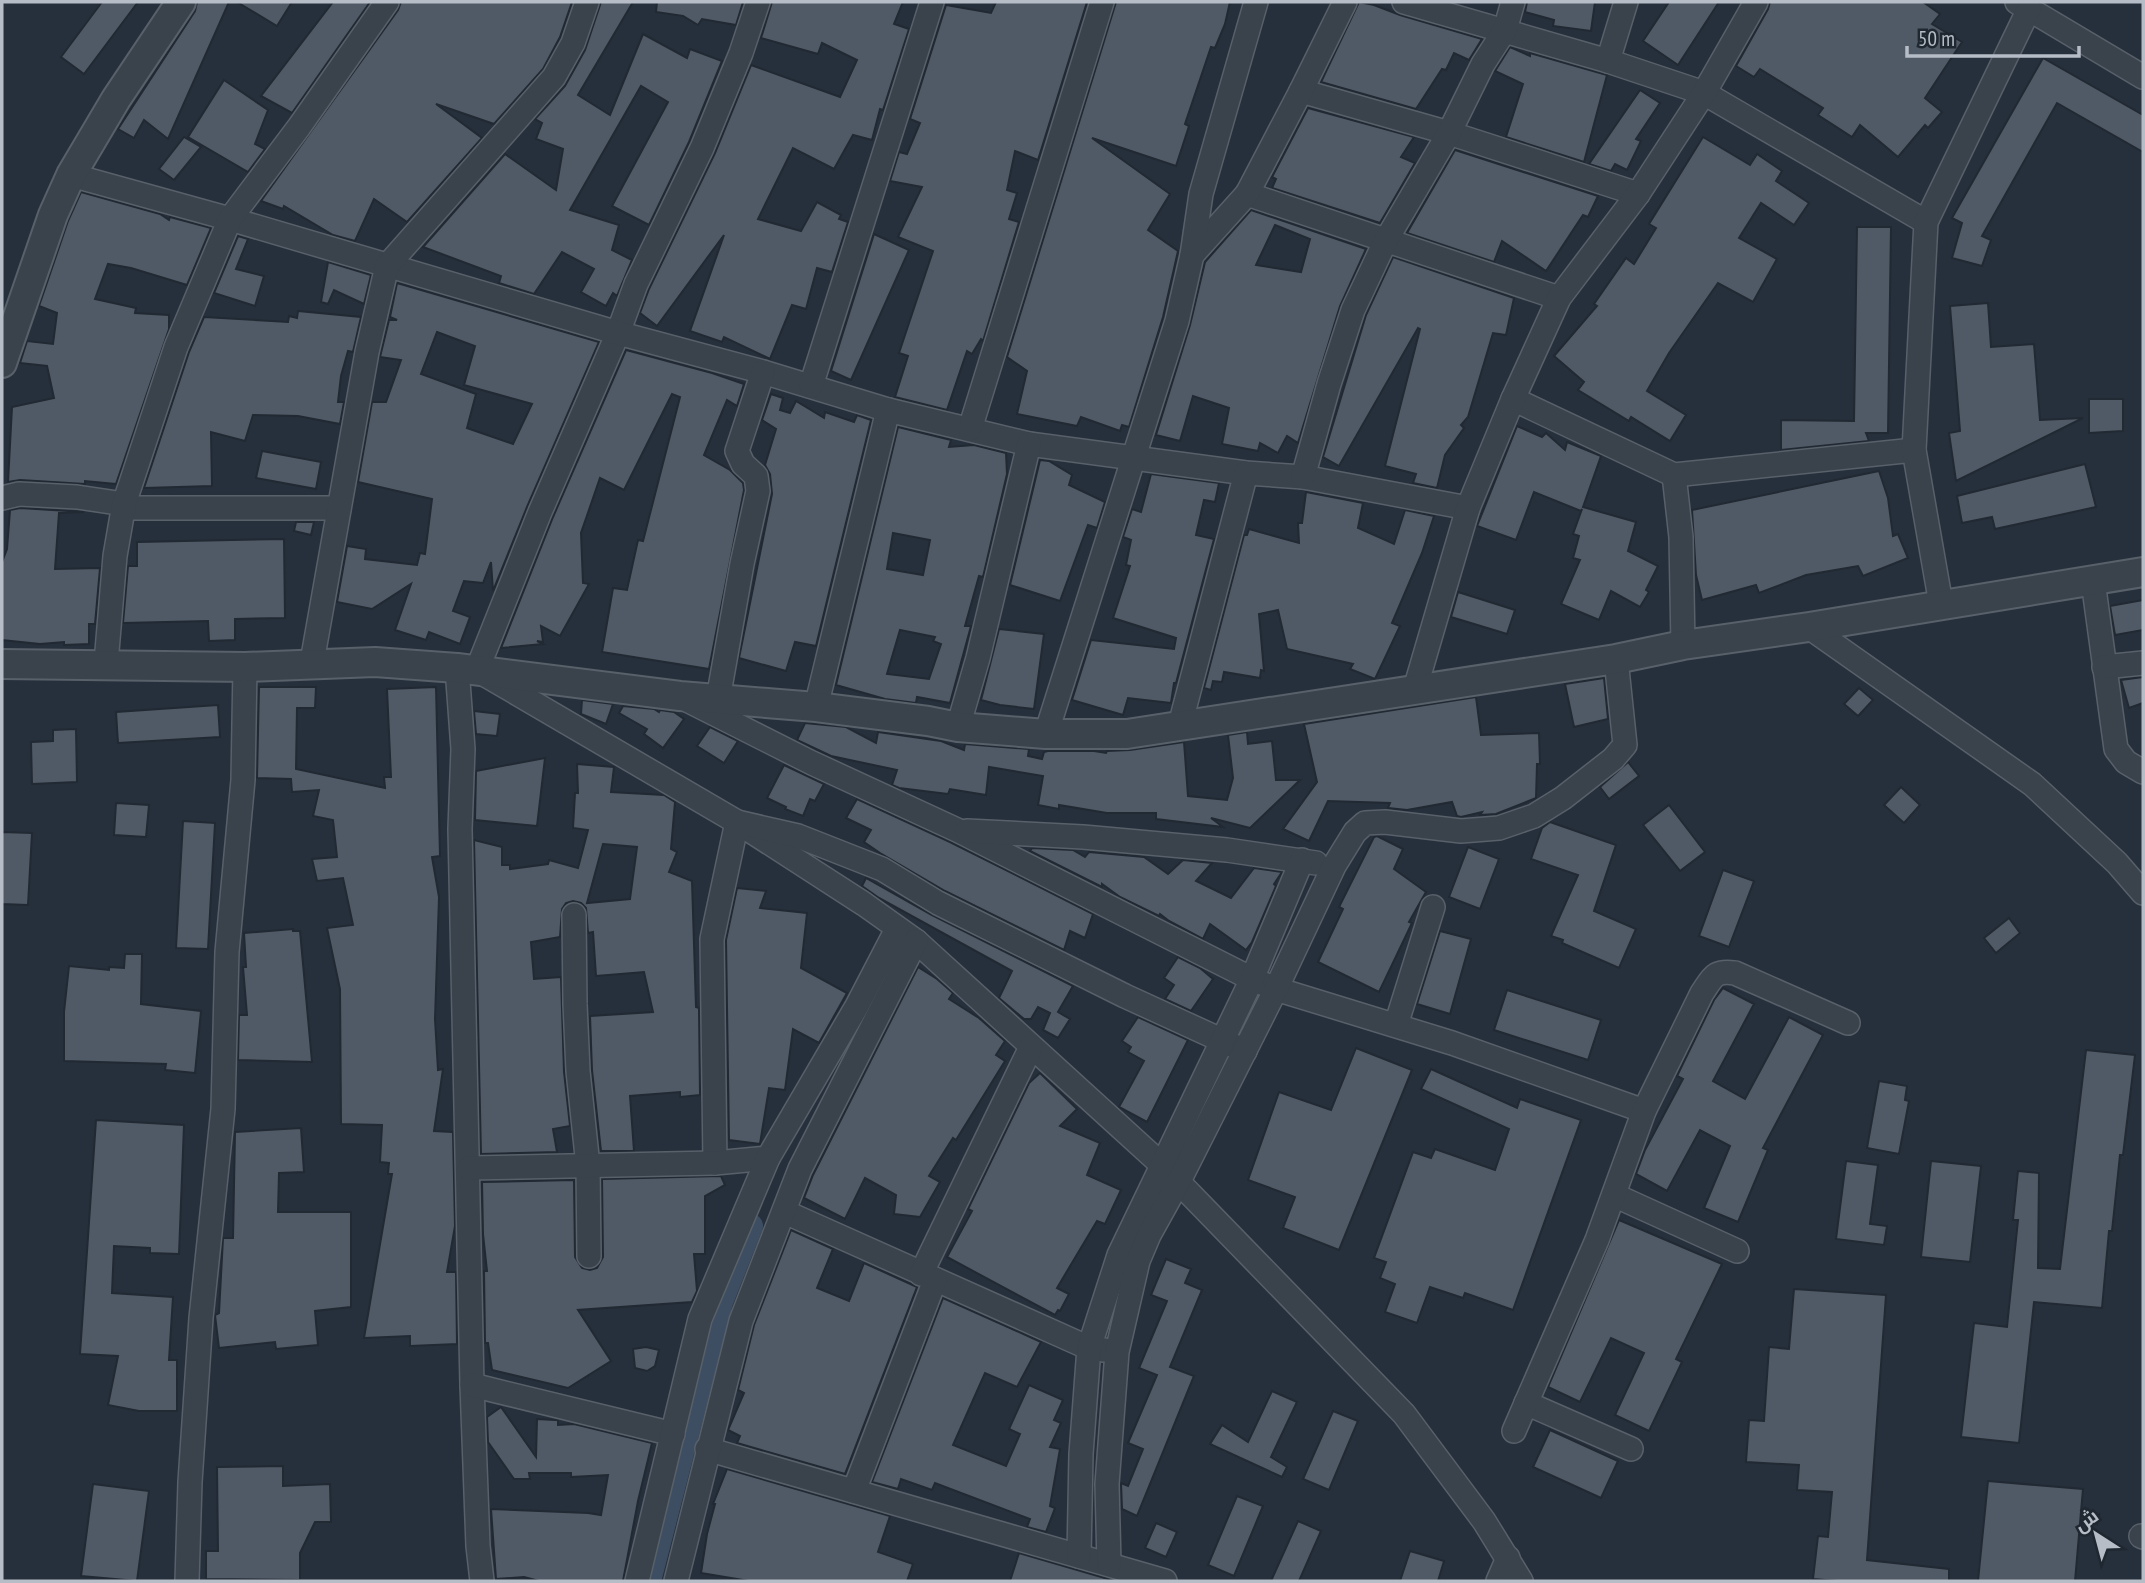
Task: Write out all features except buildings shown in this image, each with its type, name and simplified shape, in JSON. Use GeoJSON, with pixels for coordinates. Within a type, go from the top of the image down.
{"type":"FeatureCollection","features":[{"type":"Feature","properties":{"kind":"street"},"geometry":{"type":"LineString","coordinates":[[2,363],[53,215],[71,175],[116,99],[181,2]]}},
{"type":"Feature","properties":{"kind":"street"},"geometry":{"type":"LineString","coordinates":[[106,663],[115,556],[124,506],[176,346],[230,219],[387,2]]}},
{"type":"Feature","properties":{"kind":"street"},"geometry":{"type":"LineString","coordinates":[[312,663],[367,352],[387,265],[554,76],[573,43],[587,2]]}},
{"type":"Feature","properties":{"kind":"street"},"geometry":{"type":"LineString","coordinates":[[482,1581],[478,1546],[472,1385],[460,829],[467,669],[540,512],[618,333],[636,284],[702,148],[741,53],[758,2]]}},
{"type":"Feature","properties":{"kind":"street"},"geometry":{"type":"LineString","coordinates":[[811,386],[932,2]]}},
{"type":"Feature","properties":{"kind":"street"},"geometry":{"type":"LineString","coordinates":[[970,429],[1102,2]]}},
{"type":"Feature","properties":{"kind":"street"},"geometry":{"type":"LineString","coordinates":[[1046,734],[1177,321],[1192,254],[1201,194],[1256,2]]}},
{"type":"Feature","properties":{"kind":"street"},"geometry":{"type":"LineString","coordinates":[[1192,254],[1247,194],[1345,2]]}},
{"type":"Feature","properties":{"kind":"street"},"geometry":{"type":"LineString","coordinates":[[1404,2],[1608,61],[1704,93],[1926,222]]}},
{"type":"Feature","properties":{"kind":"street"},"geometry":{"type":"LineString","coordinates":[[1303,477],[1353,310],[1385,242],[1449,133],[1483,64],[1505,30],[1513,2]]}},
{"type":"Feature","properties":{"kind":"street"},"geometry":{"type":"LineString","coordinates":[[1608,61],[1626,2]]}},
{"type":"Feature","properties":{"kind":"street"},"geometry":{"type":"LineString","coordinates":[[1415,690],[1468,509],[1513,399],[1559,298],[1638,194],[1704,93],[1756,2]]}},
{"type":"Feature","properties":{"kind":"street"},"geometry":{"type":"LineString","coordinates":[[1941,604],[1914,450],[1926,222],[2023,5],[2143,77]]}},
{"type":"Feature","properties":{"kind":"street"},"geometry":{"type":"LineString","coordinates":[[1301,92],[1449,133],[1638,194]]}},
{"type":"Feature","properties":{"kind":"street"},"geometry":{"type":"LineString","coordinates":[[71,175],[888,410],[1029,444],[1245,473],[1303,477],[1468,509]]}},
{"type":"Feature","properties":{"kind":"street"},"geometry":{"type":"LineString","coordinates":[[1247,194],[1559,298]]}},
{"type":"Feature","properties":{"kind":"street"},"geometry":{"type":"LineString","coordinates":[[718,699],[758,491],[756,476],[743,464],[737,451],[763,372]]}},
{"type":"Feature","properties":{"kind":"street"},"geometry":{"type":"LineString","coordinates":[[1513,399],[1674,475],[1914,450]]}},
{"type":"Feature","properties":{"kind":"street"},"geometry":{"type":"LineString","coordinates":[[816,707],[888,410]]}},
{"type":"Feature","properties":{"kind":"street"},"geometry":{"type":"LineString","coordinates":[[958,727],[978,658],[1029,444]]}},
{"type":"Feature","properties":{"kind":"street"},"geometry":{"type":"LineString","coordinates":[[1180,726],[1245,473]]}},
{"type":"Feature","properties":{"kind":"street"},"geometry":{"type":"LineString","coordinates":[[1674,475],[1681,537],[1683,645]]}},
{"type":"Feature","properties":{"kind":"street"},"geometry":{"type":"LineString","coordinates":[[2,498],[19,494],[77,497],[124,506],[339,508]]}},
{"type":"Feature","properties":{"kind":"street"},"geometry":{"type":"LineString","coordinates":[[2,664],[106,663],[245,667],[375,662],[467,669],[680,696],[816,707],[958,727],[1046,734],[1127,734],[1616,659],[1683,645],[2143,572]]}},
{"type":"Feature","properties":{"kind":"street"},"geometry":{"type":"LineString","coordinates":[[2093,581],[2112,734],[2116,749],[2138,765]]}},
{"type":"Feature","properties":{"kind":"street"},"geometry":{"type":"LineString","coordinates":[[1809,627],[2032,783],[2117,863],[2143,893]]}},
{"type":"Feature","properties":{"kind":"street"},"geometry":{"type":"LineString","coordinates":[[1079,1556],[1081,1454],[1089,1348],[1119,1255],[1179,1181],[1276,989],[1334,866],[1355,832],[1365,823],[1385,822],[1461,831],[1499,828],[1534,816],[1563,798],[1613,759],[1625,745],[1616,659]]}},
{"type":"Feature","properties":{"kind":"street"},"geometry":{"type":"LineString","coordinates":[[2104,667],[2143,663]]}},
{"type":"Feature","properties":{"kind":"street"},"geometry":{"type":"LineString","coordinates":[[187,1581],[190,1482],[201,1318],[223,1109],[227,953],[243,780],[245,667]]}},
{"type":"Feature","properties":{"kind":"street"},"geometry":{"type":"LineString","coordinates":[[467,669],[737,822],[907,935],[1179,1181],[1404,1414],[1484,1521],[1521,1581]]}},
{"type":"Feature","properties":{"kind":"street"},"geometry":{"type":"LineString","coordinates":[[680,696],[812,763],[957,830],[1252,979],[1276,989],[1452,1043],[1644,1111]]}},
{"type":"Feature","properties":{"kind":"street"},"geometry":{"type":"LineString","coordinates":[[737,822],[798,836],[872,864],[939,903],[1245,1051]]}},
{"type":"Feature","properties":{"kind":"street"},"geometry":{"type":"LineString","coordinates":[[715,1163],[712,939],[737,822]]}},
{"type":"Feature","properties":{"kind":"street"},"geometry":{"type":"LineString","coordinates":[[957,830],[1083,837],[1302,860],[1334,866]]}},
{"type":"Feature","properties":{"kind":"street"},"geometry":{"type":"LineString","coordinates":[[1108,1564],[1107,1484],[1117,1352],[1138,1261],[1141,1231],[1162,1165],[1252,979],[1302,860]]}},
{"type":"Feature","properties":{"kind":"street"},"geometry":{"type":"LineString","coordinates":[[1396,1026],[1433,907]]}},
{"type":"Feature","properties":{"kind":"street"},"geometry":{"type":"LineString","coordinates":[[574,915],[578,1058],[588,1166],[589,1256]]}},
{"type":"Feature","properties":{"kind":"street"},"geometry":{"type":"LineString","coordinates":[[638,1581],[701,1319],[768,1158],[857,1006],[907,935]]}},
{"type":"Feature","properties":{"kind":"street"},"geometry":{"type":"LineString","coordinates":[[676,1581],[741,1321],[800,1169],[907,935]]}},
{"type":"Feature","properties":{"kind":"street"},"geometry":{"type":"LineString","coordinates":[[1514,1431],[1597,1240],[1644,1111],[1702,993],[1718,973],[1735,973],[1849,1023]]}},
{"type":"Feature","properties":{"kind":"street"},"geometry":{"type":"LineString","coordinates":[[854,1492],[928,1277],[1031,1047]]}},
{"type":"Feature","properties":{"kind":"street"},"geometry":{"type":"LineString","coordinates":[[469,1168],[715,1163],[768,1158]]}},
{"type":"Feature","properties":{"kind":"street"},"geometry":{"type":"LineString","coordinates":[[1614,1195],[1738,1251]]}},
{"type":"Feature","properties":{"kind":"street"},"geometry":{"type":"LineString","coordinates":[[785,1212],[1089,1348],[1117,1352]]}},
{"type":"Feature","properties":{"kind":"street"},"geometry":{"type":"LineString","coordinates":[[472,1385],[673,1434]]}},
{"type":"Feature","properties":{"kind":"street"},"geometry":{"type":"LineString","coordinates":[[1526,1403],[1631,1449]]}},
{"type":"Feature","properties":{"kind":"street"},"geometry":{"type":"LineString","coordinates":[[707,1449],[1108,1564],[1133,1576],[1165,1581]]}},
{"type":"Feature","properties":{"kind":"street"},"geometry":{"type":"LineString","coordinates":[[1498,1581],[1508,1558]]}},
{"type":"Feature","properties":{"kind":"waterway"},"geometry":{"type":"LineString","coordinates":[[649,1581],[721,1302],[751,1226]]}}]}
